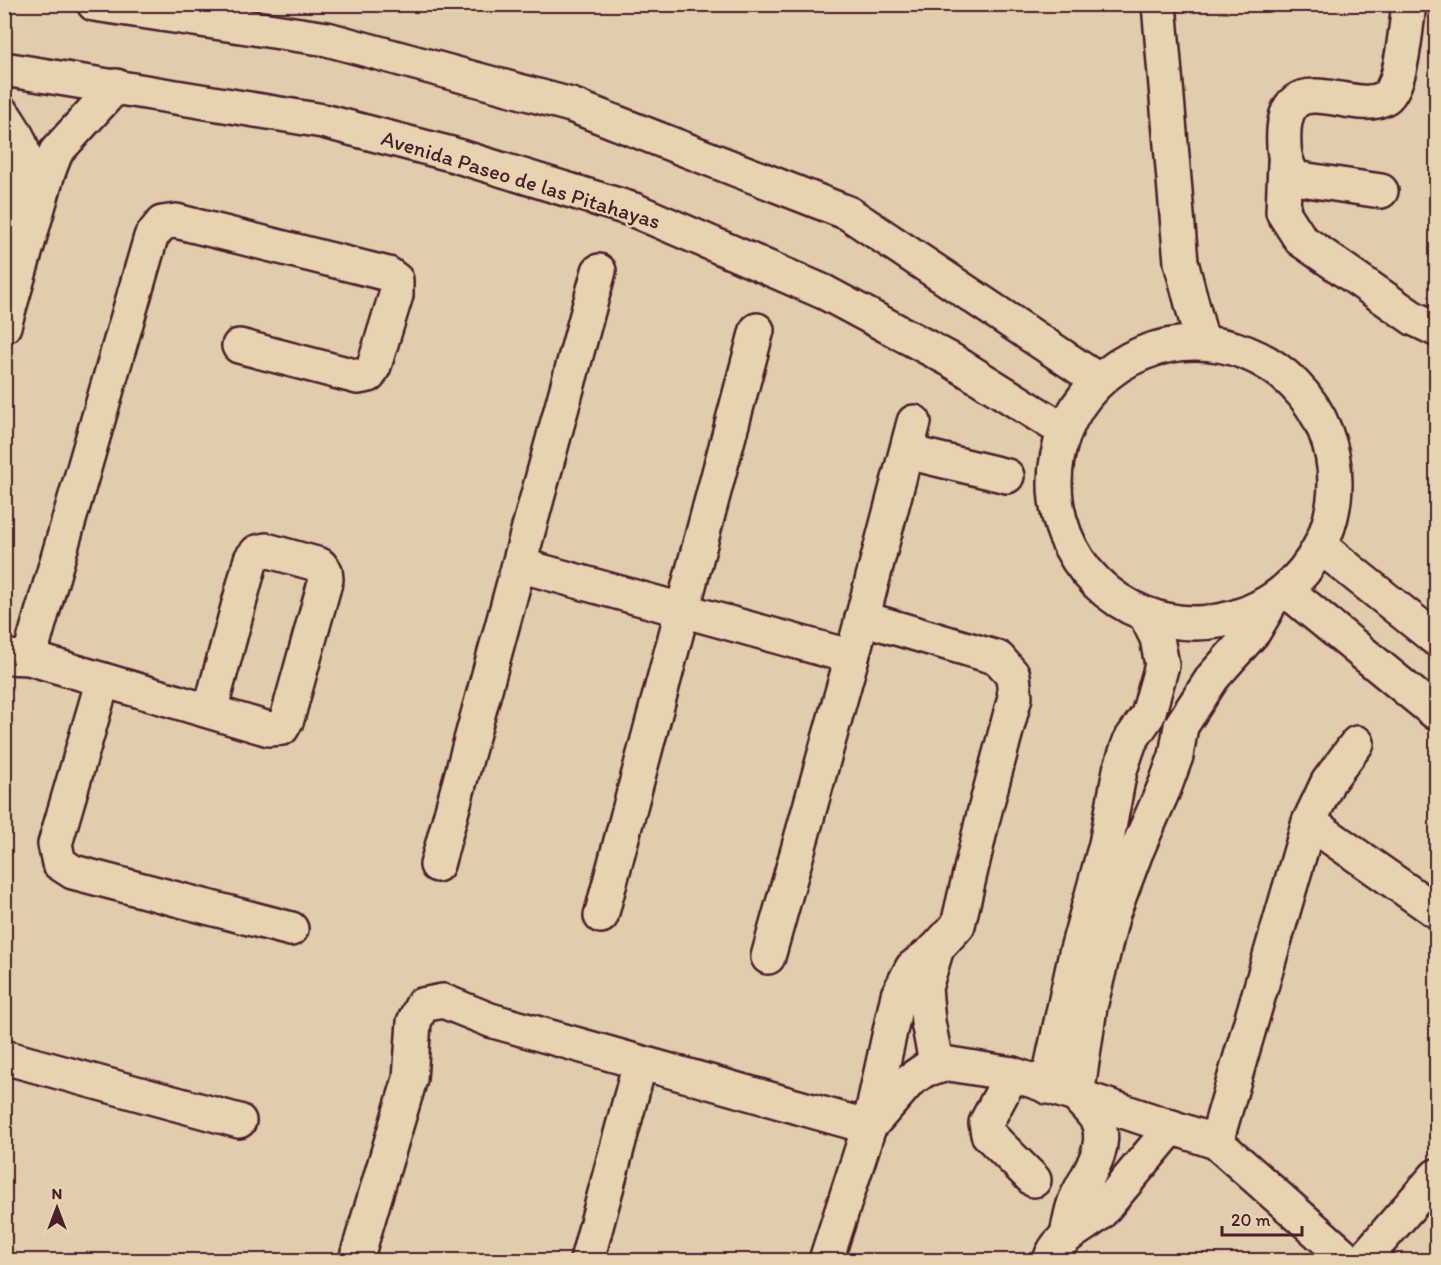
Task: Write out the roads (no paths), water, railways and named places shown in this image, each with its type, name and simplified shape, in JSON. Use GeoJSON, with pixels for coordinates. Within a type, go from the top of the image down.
{"type":"FeatureCollection","features":[{"type":"Feature","properties":{"kind":"street"},"geometry":{"type":"LineString","coordinates":[[94,4],[327,39],[571,105],[848,213],[1098,380]]}},
{"type":"Feature","properties":{"kind":"street"},"geometry":{"type":"LineString","coordinates":[[1159,4],[1181,262],[1202,342]]}},
{"type":"Feature","properties":{"kind":"street"},"geometry":{"type":"LineString","coordinates":[[1409,4],[1397,80],[1387,97],[1370,104],[1313,94],[1294,102],[1285,117],[1283,148],[1286,164],[1282,212],[1301,240],[1413,318],[1437,329]]}},
{"type":"Feature","properties":{"kind":"street","name":"Avenida Paseo de las Pitahayas"},"geometry":{"type":"LineString","coordinates":[[4,69],[323,120],[451,154],[634,210],[824,292],[951,360],[1063,430]]}},
{"type":"Feature","properties":{"kind":"street"},"geometry":{"type":"LineString","coordinates":[[4,326],[56,152],[116,86]]}},
{"type":"Feature","properties":{"kind":"street"},"geometry":{"type":"LineString","coordinates":[[4,116],[14,128],[23,154],[22,174],[4,234]]}},
{"type":"Feature","properties":{"kind":"street"},"geometry":{"type":"LineString","coordinates":[[1286,164],[1294,178],[1381,191]]}},
{"type":"Feature","properties":{"kind":"street"},"geometry":{"type":"LineString","coordinates":[[210,711],[251,559],[257,552],[266,550],[320,565],[325,570],[326,579],[287,719],[282,728],[269,729],[103,680],[17,658],[151,237],[162,223],[176,221],[388,274],[396,280],[396,296],[374,366],[369,375],[358,376],[239,345]]}},
{"type":"Feature","properties":{"kind":"street"},"geometry":{"type":"LineString","coordinates":[[437,866],[598,271]]}},
{"type":"Feature","properties":{"kind":"street"},"geometry":{"type":"LineString","coordinates":[[601,916],[757,330]]}},
{"type":"Feature","properties":{"kind":"street"},"geometry":{"type":"LineString","coordinates":[[1062,1092],[1090,1007],[1113,913],[1136,852],[1166,786],[1176,756],[1181,726],[1213,677],[1254,631],[1277,600],[1310,566],[1321,547],[1336,493],[1330,437],[1301,389],[1256,355],[1202,342],[1146,350],[1098,380],[1063,430],[1053,479],[1059,522],[1077,561],[1107,593],[1145,614],[1190,623],[1235,617],[1277,600]]}},
{"type":"Feature","properties":{"kind":"street"},"geometry":{"type":"LineString","coordinates":[[768,957],[911,437],[1007,476]]}},
{"type":"Feature","properties":{"kind":"street"},"geometry":{"type":"LineString","coordinates":[[1321,547],[1437,639]]}},
{"type":"Feature","properties":{"kind":"street"},"geometry":{"type":"LineString","coordinates":[[519,565],[852,657]]}},
{"type":"Feature","properties":{"kind":"street"},"geometry":{"type":"LineString","coordinates":[[1277,600],[1437,713]]}},
{"type":"Feature","properties":{"kind":"street"},"geometry":{"type":"LineString","coordinates":[[1062,1092],[1076,953],[1106,844],[1120,770],[1130,741],[1148,715],[1162,665],[1157,638],[1145,614]]}},
{"type":"Feature","properties":{"kind":"street"},"geometry":{"type":"LineString","coordinates":[[826,1260],[869,1127],[898,995],[912,968],[936,949],[958,925],[1015,697],[1013,675],[998,658],[862,618]]}},
{"type":"Feature","properties":{"kind":"street"},"geometry":{"type":"LineString","coordinates":[[103,680],[55,844],[59,863],[73,872],[291,929]]}},
{"type":"Feature","properties":{"kind":"street"},"geometry":{"type":"LineString","coordinates":[[1148,715],[1181,726]]}},
{"type":"Feature","properties":{"kind":"street"},"geometry":{"type":"LineString","coordinates":[[1216,1142],[1309,822],[1328,782],[1357,743]]}},
{"type":"Feature","properties":{"kind":"street"},"geometry":{"type":"LineString","coordinates":[[1309,822],[1437,910]]}},
{"type":"Feature","properties":{"kind":"street"},"geometry":{"type":"LineString","coordinates":[[936,949],[925,988],[928,1022],[937,1067]]}},
{"type":"Feature","properties":{"kind":"street"},"geometry":{"type":"LineString","coordinates":[[356,1260],[410,1078],[414,1022],[422,1005],[443,1001],[490,1020],[869,1127]]}},
{"type":"Feature","properties":{"kind":"street"},"geometry":{"type":"LineString","coordinates":[[4,1057],[239,1121]]}},
{"type":"Feature","properties":{"kind":"street"},"geometry":{"type":"LineString","coordinates":[[586,1260],[640,1063]]}},
{"type":"Feature","properties":{"kind":"street"},"geometry":{"type":"LineString","coordinates":[[869,1127],[910,1080],[926,1069],[950,1064],[1012,1074],[1216,1142],[1349,1260]]}},
{"type":"Feature","properties":{"kind":"street"},"geometry":{"type":"LineString","coordinates":[[1012,1074],[986,1123],[988,1134],[1034,1180]]}},
{"type":"Feature","properties":{"kind":"street"},"geometry":{"type":"LineString","coordinates":[[1059,1247],[1076,1199],[1096,1162],[1100,1137],[1100,1125],[1094,1115],[1062,1092]]}},
{"type":"Feature","properties":{"kind":"street"},"geometry":{"type":"LineString","coordinates":[[1059,1247],[1100,1213],[1172,1127]]}},
{"type":"Feature","properties":{"kind":"street"},"geometry":{"type":"LineString","coordinates":[[1363,1260],[1437,1176]]}}]}
